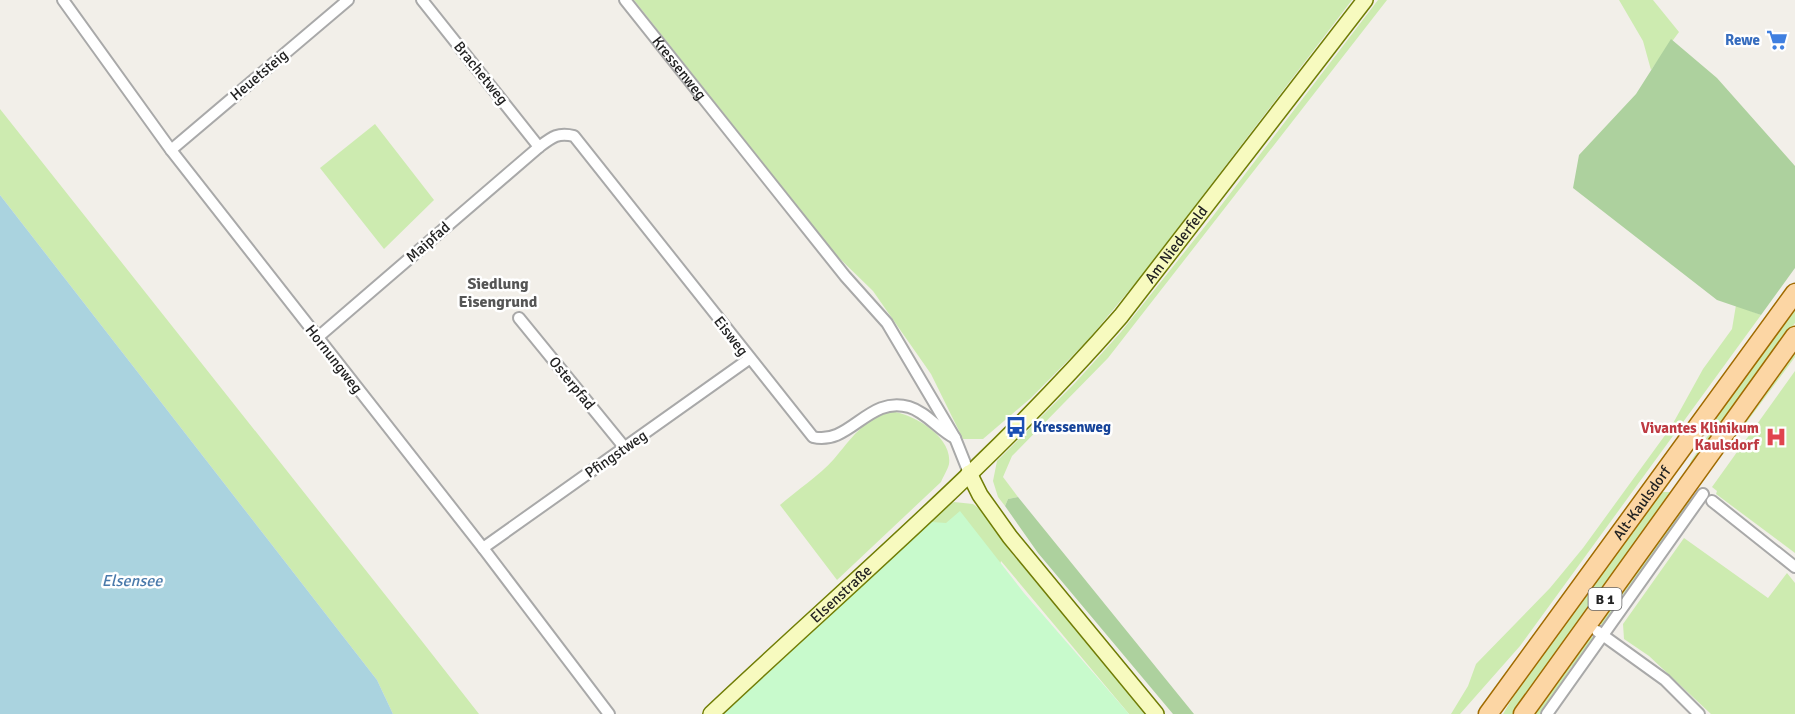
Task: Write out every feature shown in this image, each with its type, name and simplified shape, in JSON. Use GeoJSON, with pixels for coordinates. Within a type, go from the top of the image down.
{"type":"FeatureCollection","features":[{"type":"Feature","properties":{"kind":"main road","name":"Alt-Kaulsdorf"},"geometry":{"type":"LineString","coordinates":[[1488,714],[1795,293]]}},
{"type":"Feature","properties":{"kind":"main road","name":"Alt-Kaulsdorf"},"geometry":{"type":"LineString","coordinates":[[1523,714],[1795,336]]}},
{"type":"Feature","properties":{"kind":"street","name":"Hornungweg"},"geometry":{"type":"LineString","coordinates":[[63,0],[171,150],[483,548],[609,714]]}},
{"type":"Feature","properties":{"kind":"street","name":"Heuetsteig"},"geometry":{"type":"LineString","coordinates":[[171,150],[348,0]]}},
{"type":"Feature","properties":{"kind":"street","name":"Brachetweg"},"geometry":{"type":"LineString","coordinates":[[422,0],[539,147]]}},
{"type":"Feature","properties":{"kind":"street","name":"Kressenweg"},"geometry":{"type":"LineString","coordinates":[[625,0],[845,276],[887,323],[955,438],[981,495],[1017,546],[1156,714]]}},
{"type":"Feature","properties":{"kind":"street","name":"Am Niederfeld"},"geometry":{"type":"LineString","coordinates":[[969,473],[1086,355],[1120,316],[1365,0]]}},
{"type":"Feature","properties":{"kind":"street","name":"Eisweg"},"geometry":{"type":"LineString","coordinates":[[539,147],[552,136],[562,133],[574,136],[813,437],[823,440],[835,437],[871,411],[886,405],[898,405],[911,407],[955,438]]}},
{"type":"Feature","properties":{"kind":"street","name":"Maipfad"},"geometry":{"type":"LineString","coordinates":[[317,338],[539,147]]}},
{"type":"Feature","properties":{"kind":"street","name":"Osterpfad"},"geometry":{"type":"LineString","coordinates":[[519,318],[625,448]]}},
{"type":"Feature","properties":{"kind":"street","name":"Pfingstweg"},"geometry":{"type":"LineString","coordinates":[[483,548],[749,359]]}},
{"type":"Feature","properties":{"kind":"street","name":"Elsenstraße"},"geometry":{"type":"LineString","coordinates":[[711,714],[969,473]]}},
{"type":"Feature","properties":{"kind":"street"},"geometry":{"type":"LineString","coordinates":[[1546,714],[1703,494]]}},
{"type":"Feature","properties":{"kind":"street"},"geometry":{"type":"LineString","coordinates":[[1712,501],[1795,567]]}},
{"type":"Feature","properties":{"kind":"street"},"geometry":{"type":"LineString","coordinates":[[1588,624],[1665,681],[1699,714]]}},
{"type":"Feature","properties":{"kind":"green space"},"geometry":{"type":"Polygon","coordinates":[[[634,0],[1352,0],[1142,275],[1088,340],[1031,398],[983,439],[963,439],[931,374],[873,291],[835,254],[634,0]]]}},
{"type":"Feature","properties":{"kind":"green space"},"geometry":{"type":"Polygon","coordinates":[[[1378,0],[1387,0],[1108,358],[1012,456],[1003,477],[1018,497],[1008,499],[1005,506],[998,497],[993,481],[997,461],[1075,383],[1121,332],[1210,220],[1378,0]]]}},
{"type":"Feature","properties":{"kind":"green space"},"geometry":{"type":"Polygon","coordinates":[[[1619,0],[1653,0],[1679,32],[1651,70],[1643,41],[1619,0]]]}},
{"type":"Feature","properties":{"kind":"green space"},"geometry":{"type":"Polygon","coordinates":[[[1671,39],[1717,78],[1795,166],[1795,268],[1761,315],[1717,300],[1573,188],[1579,155],[1636,94],[1671,39]]]}},
{"type":"Feature","properties":{"kind":"green space"},"geometry":{"type":"Polygon","coordinates":[[[0,109],[479,714],[393,714],[377,680],[0,195],[0,109]]]}},
{"type":"Feature","properties":{"kind":"green space"},"geometry":{"type":"Polygon","coordinates":[[[375,124],[434,200],[384,249],[320,168],[375,124]]]}},
{"type":"Feature","properties":{"kind":"green space"},"geometry":{"type":"Polygon","coordinates":[[[1736,305],[1761,315],[1520,646],[1460,714],[1451,714],[1468,686],[1476,664],[1550,588],[1583,548],[1671,427],[1703,369],[1732,329],[1736,305]]]}},
{"type":"Feature","properties":{"kind":"green space"},"geometry":{"type":"Polygon","coordinates":[[[1795,305],[1795,323],[1688,470],[1691,461],[1711,431],[1719,410],[1795,305]]]}},
{"type":"Feature","properties":{"kind":"green space"},"geometry":{"type":"Polygon","coordinates":[[[1795,348],[1795,357],[1729,446],[1727,443],[1795,348]]]}},
{"type":"Feature","properties":{"kind":"green space","name":"Vivantes Klinikum Kaulsdorf"},"geometry":{"type":"Polygon","coordinates":[[[1795,371],[1795,553],[1716,494],[1717,491],[1712,487],[1795,371]]]}},
{"type":"Feature","properties":{"kind":"green space"},"geometry":{"type":"Polygon","coordinates":[[[889,411],[909,416],[938,435],[949,454],[949,464],[941,482],[837,580],[780,505],[828,465],[865,425],[889,411]]]}},
{"type":"Feature","properties":{"kind":"green space"},"geometry":{"type":"Polygon","coordinates":[[[1660,492],[1673,492],[1514,714],[1503,714],[1531,667],[1660,492]]]}},
{"type":"Feature","properties":{"kind":"green space"},"geometry":{"type":"Polygon","coordinates":[[[1018,497],[1194,714],[1173,714],[1038,553],[1005,506],[1008,499],[1018,497]]]}},
{"type":"Feature","properties":{"kind":"green space"},"geometry":{"type":"Polygon","coordinates":[[[1690,498],[1693,500],[1613,608],[1615,612],[1604,626],[1601,625],[1601,620],[1686,500],[1690,498]]]}},
{"type":"Feature","properties":{"kind":"green space"},"geometry":{"type":"Polygon","coordinates":[[[954,502],[973,504],[982,511],[1010,551],[1145,714],[1129,714],[1001,561],[983,631],[738,714],[724,714],[945,507],[954,502]]]}},
{"type":"Feature","properties":{"kind":"green space"},"geometry":{"type":"Polygon","coordinates":[[[960,511],[1024,593],[1129,714],[724,714],[932,522],[946,523],[960,511]]]}},
{"type":"Feature","properties":{"kind":"green space"},"geometry":{"type":"Polygon","coordinates":[[[1684,538],[1768,598],[1787,573],[1795,583],[1795,714],[1711,714],[1649,656],[1624,639],[1623,624],[1684,538]]]}},
{"type":"Feature","properties":{"kind":"green space"},"geometry":{"type":"Polygon","coordinates":[[[1589,636],[1596,638],[1577,666],[1572,666],[1542,714],[1533,714],[1589,636]]]}},
{"type":"Feature","properties":{"kind":"water","name":"Elsensee"},"geometry":{"type":"Polygon","coordinates":[[[0,195],[377,680],[393,714],[0,714],[0,195]]]}},
{"type":"Feature","properties":{"kind":"place","name":"Rewe"},"geometry":{"type":"Point","coordinates":[1777,40]}},
{"type":"Feature","properties":{"kind":"place","name":"Kressenweg"},"geometry":{"type":"Point","coordinates":[1016,427]}},
{"type":"Feature","properties":{"kind":"place","name":"Vivantes Klinikum Kaulsdorf"},"geometry":{"type":"Point","coordinates":[1776,437]}},
{"type":"Feature","properties":{"kind":"district","name":"Siedlung Eisengrund"},"geometry":{"type":"Point","coordinates":[498,293]}}]}
